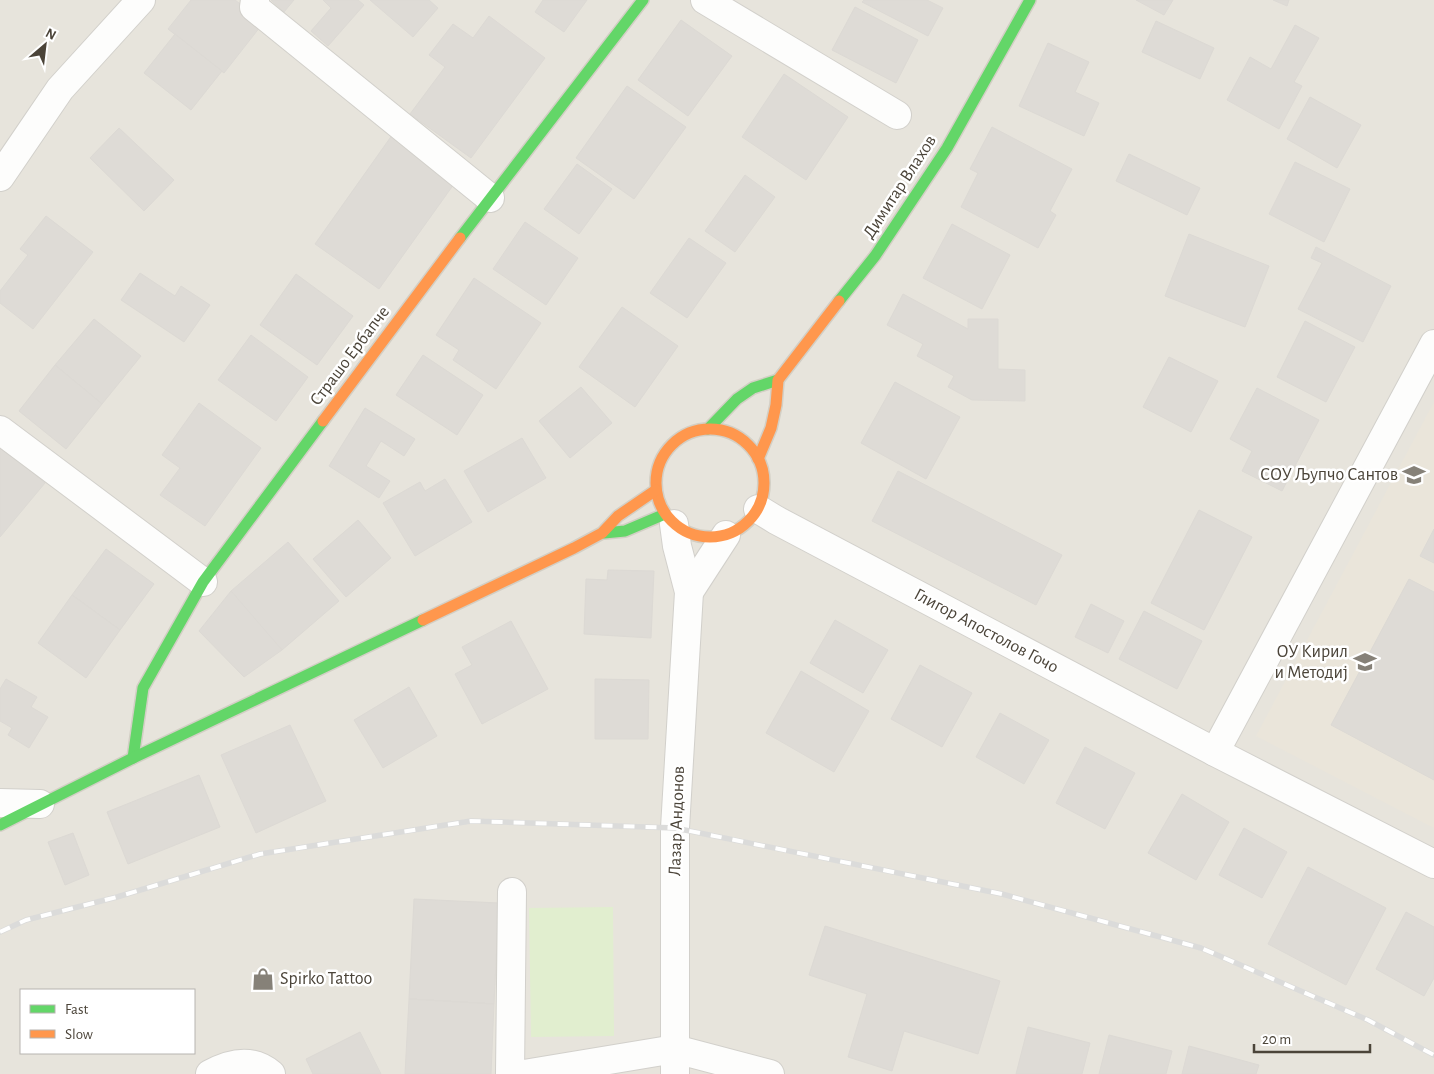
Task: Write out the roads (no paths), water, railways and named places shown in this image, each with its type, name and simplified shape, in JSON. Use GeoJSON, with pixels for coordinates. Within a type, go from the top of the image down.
{"type":"FeatureCollection","features":[{"type":"Feature","properties":{"kind":"street"},"geometry":{"type":"LineString","coordinates":[[0,177],[60,89],[141,0]]}},
{"type":"Feature","properties":{"kind":"street"},"geometry":{"type":"LineString","coordinates":[[255,0],[254,7],[490,198]]}},
{"type":"Feature","properties":{"kind":"street","name":"Страшо Ербапче"},"geometry":{"type":"LineString","coordinates":[[133,758],[143,688],[203,582],[490,198],[643,0]]}},
{"type":"Feature","properties":{"kind":"street"},"geometry":{"type":"LineString","coordinates":[[704,0],[897,115]]}},
{"type":"Feature","properties":{"kind":"street","name":"Димитар Влахов"},"geometry":{"type":"LineString","coordinates":[[758,459],[771,428],[778,380],[875,256],[942,156],[1030,0]]}},
{"type":"Feature","properties":{"kind":"street"},"geometry":{"type":"LineString","coordinates":[[1215,752],[1434,344]]}},
{"type":"Feature","properties":{"kind":"street"},"geometry":{"type":"LineString","coordinates":[[708,429],[736,399],[753,388],[778,380]]}},
{"type":"Feature","properties":{"kind":"street"},"geometry":{"type":"LineString","coordinates":[[708,429],[724,430],[738,436],[750,446],[758,459],[764,476],[763,493],[758,509],[738,529],[726,535],[708,537],[690,534],[670,519],[657,498],[657,471],[664,454],[675,441],[690,432],[708,429]]}},
{"type":"Feature","properties":{"kind":"street"},"geometry":{"type":"LineString","coordinates":[[0,430],[203,582]]}},
{"type":"Feature","properties":{"kind":"street"},"geometry":{"type":"LineString","coordinates":[[0,826],[133,758],[574,548],[602,533],[618,516],[656,490]]}},
{"type":"Feature","properties":{"kind":"street","name":"Глигор Апостолов Гочо"},"geometry":{"type":"LineString","coordinates":[[758,509],[1215,752],[1434,864]]}},
{"type":"Feature","properties":{"kind":"street"},"geometry":{"type":"LineString","coordinates":[[602,533],[625,531],[670,519]]}},
{"type":"Feature","properties":{"kind":"street","name":"Лазар Андонов"},"geometry":{"type":"LineString","coordinates":[[670,519],[689,592],[675,828],[675,1062]]}},
{"type":"Feature","properties":{"kind":"street","name":"Лазар Андонов"},"geometry":{"type":"LineString","coordinates":[[689,592],[726,535]]}},
{"type":"Feature","properties":{"kind":"street"},"geometry":{"type":"LineString","coordinates":[[0,803],[40,804]]}},
{"type":"Feature","properties":{"kind":"street"},"geometry":{"type":"LineString","coordinates":[[510,1074],[512,892]]}},
{"type":"Feature","properties":{"kind":"street"},"geometry":{"type":"LineString","coordinates":[[524,1074],[675,1062],[770,1074]]}},
{"type":"Feature","properties":{"kind":"street"},"geometry":{"type":"LineString","coordinates":[[210,1074],[234,1064],[248,1063],[264,1068],[271,1074]]}},
{"type":"Feature","properties":{"kind":"railway"},"geometry":{"type":"LineString","coordinates":[[0,932],[26,920],[117,897],[260,854],[471,821],[675,828],[1002,894],[1201,948],[1368,1020],[1434,1055]]}},
{"type":"Feature","properties":{"kind":"place","name":"СОУ Љупчо Сантов"},"geometry":{"type":"Point","coordinates":[1414,475]}},
{"type":"Feature","properties":{"kind":"place","name":"ОУ Кирил и Методиј"},"geometry":{"type":"Point","coordinates":[1365,662]}},
{"type":"Feature","properties":{"kind":"place","name":"Spirko Tattoo"},"geometry":{"type":"Point","coordinates":[263,979]}}]}
